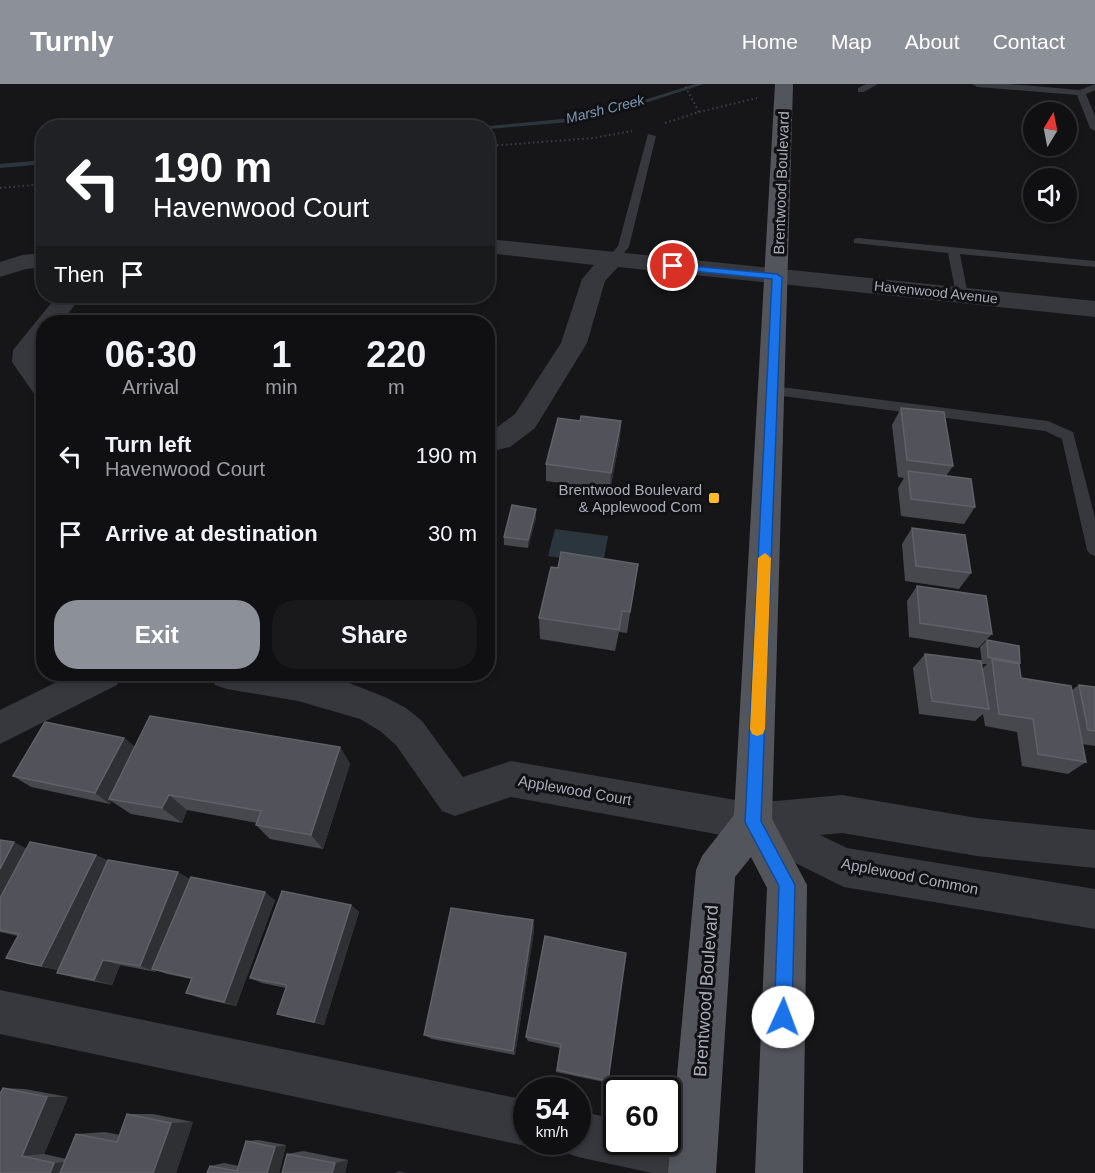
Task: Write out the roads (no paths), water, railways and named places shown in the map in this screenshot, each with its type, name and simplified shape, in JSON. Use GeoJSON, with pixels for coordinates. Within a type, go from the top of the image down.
{"type":"FeatureCollection","features":[{"type":"Feature","properties":{"kind":"main road","name":"Brentwood Boulevard"},"geometry":{"type":"LineString","coordinates":[[693,1166],[716,870],[753,822],[773,391],[784,84]]}},
{"type":"Feature","properties":{"kind":"main road"},"geometry":{"type":"LineString","coordinates":[[753,822],[787,885],[779,1173]]}},
{"type":"Feature","properties":{"kind":"street","name":"Havenwood Avenue"},"geometry":{"type":"LineString","coordinates":[[495,247],[1095,309]]}},
{"type":"Feature","properties":{"kind":"street"},"geometry":{"type":"LineString","coordinates":[[495,441],[500,440],[525,421],[574,343],[594,279],[612,260]]}},
{"type":"Feature","properties":{"kind":"street"},"geometry":{"type":"LineString","coordinates":[[0,270],[22,262],[36,261]]}},
{"type":"Feature","properties":{"kind":"street"},"geometry":{"type":"LineString","coordinates":[[54,315],[64,303]]}},
{"type":"Feature","properties":{"kind":"street"},"geometry":{"type":"LineString","coordinates":[[36,338],[27,350],[25,362],[36,378]]}},
{"type":"Feature","properties":{"kind":"street"},"geometry":{"type":"LineString","coordinates":[[0,728],[91,681]]}},
{"type":"Feature","properties":{"kind":"street","name":"Applewood Court"},"geometry":{"type":"LineString","coordinates":[[278,681],[337,695],[381,711],[409,732],[455,798],[511,779],[753,822]]}},
{"type":"Feature","properties":{"kind":"street"},"geometry":{"type":"LineString","coordinates":[[753,822],[842,814],[977,837],[1095,849]]}},
{"type":"Feature","properties":{"kind":"street","name":"Applewood Common"},"geometry":{"type":"LineString","coordinates":[[753,822],[844,867],[1095,909]]}},
{"type":"Feature","properties":{"kind":"street"},"geometry":{"type":"LineString","coordinates":[[0,1012],[513,1120]]}},
{"type":"Feature","properties":{"kind":"street"},"geometry":{"type":"LineString","coordinates":[[591,1138],[693,1166]]}},
{"type":"Feature","properties":{"kind":"lane"},"geometry":{"type":"LineString","coordinates":[[861,90],[873,84]]}},
{"type":"Feature","properties":{"kind":"lane"},"geometry":{"type":"LineString","coordinates":[[977,84],[1081,93],[1095,86]]}},
{"type":"Feature","properties":{"kind":"lane"},"geometry":{"type":"LineString","coordinates":[[1081,93],[1095,128]]}},
{"type":"Feature","properties":{"kind":"lane"},"geometry":{"type":"LineString","coordinates":[[612,260],[624,247],[654,130]]}},
{"type":"Feature","properties":{"kind":"lane"},"geometry":{"type":"LineString","coordinates":[[858,241],[1095,264]]}},
{"type":"Feature","properties":{"kind":"lane"},"geometry":{"type":"LineString","coordinates":[[953,250],[962,295]]}},
{"type":"Feature","properties":{"kind":"lane"},"geometry":{"type":"LineString","coordinates":[[773,391],[1048,426],[1068,436],[1095,550]]}},
{"type":"Feature","properties":{"kind":"waterway","name":"Marsh Creek"},"geometry":{"type":"LineString","coordinates":[[495,126],[571,120],[640,103],[701,84]]}},
{"type":"Feature","properties":{"kind":"waterway","name":"Marsh Creek"},"geometry":{"type":"LineString","coordinates":[[0,166],[36,163]]}},
{"type":"Feature","properties":{"kind":"place","name":"Brentwood Boulevard & Applewood Com"},"geometry":{"type":"Point","coordinates":[714,498]}}]}
